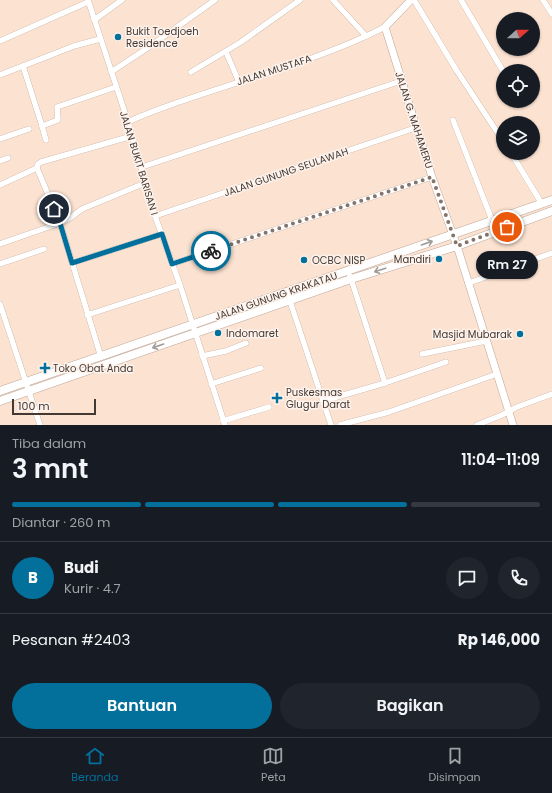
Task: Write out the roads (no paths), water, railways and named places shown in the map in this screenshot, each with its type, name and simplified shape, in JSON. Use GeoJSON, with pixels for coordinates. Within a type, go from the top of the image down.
{"type":"FeatureCollection","features":[{"type":"Feature","properties":{"kind":"main road","name":"JALAN GUNUNG KRAKATAU"},"geometry":{"type":"LineString","coordinates":[[0,391],[192,325],[288,296],[350,275],[453,234],[552,200]]}},
{"type":"Feature","properties":{"kind":"main road","name":"JALAN GUNUNG KRAKATAU"},"geometry":{"type":"LineString","coordinates":[[350,275],[457,246],[552,211]]}},
{"type":"Feature","properties":{"kind":"main road","name":"JALAN GUNUNG KRAKATAU"},"geometry":{"type":"LineString","coordinates":[[0,401],[195,334],[288,296]]}},
{"type":"Feature","properties":{"kind":"street"},"geometry":{"type":"LineString","coordinates":[[94,20],[122,0]]}},
{"type":"Feature","properties":{"kind":"street"},"geometry":{"type":"LineString","coordinates":[[111,72],[215,0]]}},
{"type":"Feature","properties":{"kind":"street"},"geometry":{"type":"LineString","coordinates":[[191,72],[226,52],[300,0]]}},
{"type":"Feature","properties":{"kind":"street"},"geometry":{"type":"LineString","coordinates":[[333,0],[366,36]]}},
{"type":"Feature","properties":{"kind":"street","name":"JALAN MUSTAFA"},"geometry":{"type":"LineString","coordinates":[[128,122],[145,114],[301,61],[366,36],[385,27],[410,0]]}},
{"type":"Feature","properties":{"kind":"street"},"geometry":{"type":"LineString","coordinates":[[414,0],[496,131]]}},
{"type":"Feature","properties":{"kind":"street"},"geometry":{"type":"LineString","coordinates":[[461,0],[499,64]]}},
{"type":"Feature","properties":{"kind":"street"},"geometry":{"type":"LineString","coordinates":[[543,0],[552,14]]}},
{"type":"Feature","properties":{"kind":"street"},"geometry":{"type":"LineString","coordinates":[[0,41],[88,1]]}},
{"type":"Feature","properties":{"kind":"street","name":"JALAN BUKIT BARISAN I"},"geometry":{"type":"LineString","coordinates":[[88,1],[128,122],[155,216],[180,285],[224,423]]}},
{"type":"Feature","properties":{"kind":"street","name":"JALAN G. MAHAMERU"},"geometry":{"type":"LineString","coordinates":[[385,27],[432,177],[469,283],[513,425]]}},
{"type":"Feature","properties":{"kind":"street"},"geometry":{"type":"LineString","coordinates":[[0,75],[74,46],[100,39]]}},
{"type":"Feature","properties":{"kind":"street"},"geometry":{"type":"LineString","coordinates":[[226,52],[239,82]]}},
{"type":"Feature","properties":{"kind":"street"},"geometry":{"type":"LineString","coordinates":[[22,66],[46,140]]}},
{"type":"Feature","properties":{"kind":"street"},"geometry":{"type":"LineString","coordinates":[[142,167],[401,81]]}},
{"type":"Feature","properties":{"kind":"street"},"geometry":{"type":"LineString","coordinates":[[42,126],[58,120],[57,107],[116,87]]}},
{"type":"Feature","properties":{"kind":"street"},"geometry":{"type":"LineString","coordinates":[[453,120],[492,220]]}},
{"type":"Feature","properties":{"kind":"street","name":"JALAN GUNUNG SEULAWAH"},"geometry":{"type":"LineString","coordinates":[[155,216],[416,128]]}},
{"type":"Feature","properties":{"kind":"street"},"geometry":{"type":"LineString","coordinates":[[0,139],[29,129]]}},
{"type":"Feature","properties":{"kind":"street"},"geometry":{"type":"LineString","coordinates":[[0,185],[37,168],[38,164],[41,162],[132,136]]}},
{"type":"Feature","properties":{"kind":"street"},"geometry":{"type":"LineString","coordinates":[[0,161],[8,158]]}},
{"type":"Feature","properties":{"kind":"street"},"geometry":{"type":"LineString","coordinates":[[515,160],[542,204]]}},
{"type":"Feature","properties":{"kind":"street"},"geometry":{"type":"LineString","coordinates":[[37,168],[60,223],[101,357]]}},
{"type":"Feature","properties":{"kind":"street"},"geometry":{"type":"LineString","coordinates":[[172,264],[432,177]]}},
{"type":"Feature","properties":{"kind":"street"},"geometry":{"type":"LineString","coordinates":[[0,244],[60,223],[82,209],[145,184]]}},
{"type":"Feature","properties":{"kind":"street"},"geometry":{"type":"LineString","coordinates":[[72,263],[162,234]]}},
{"type":"Feature","properties":{"kind":"street"},"geometry":{"type":"LineString","coordinates":[[0,264],[44,250]]}},
{"type":"Feature","properties":{"kind":"street"},"geometry":{"type":"LineString","coordinates":[[469,283],[552,253]]}},
{"type":"Feature","properties":{"kind":"street"},"geometry":{"type":"LineString","coordinates":[[350,275],[385,382]]}},
{"type":"Feature","properties":{"kind":"street"},"geometry":{"type":"LineString","coordinates":[[87,315],[180,285]]}},
{"type":"Feature","properties":{"kind":"street"},"geometry":{"type":"LineString","coordinates":[[288,296],[331,425]]}},
{"type":"Feature","properties":{"kind":"street"},"geometry":{"type":"LineString","coordinates":[[0,304],[40,425]]}},
{"type":"Feature","properties":{"kind":"street"},"geometry":{"type":"LineString","coordinates":[[422,354],[486,341]]}},
{"type":"Feature","properties":{"kind":"street"},"geometry":{"type":"LineString","coordinates":[[202,356],[226,351],[246,343]]}},
{"type":"Feature","properties":{"kind":"street"},"geometry":{"type":"LineString","coordinates":[[323,401],[446,362]]}},
{"type":"Feature","properties":{"kind":"street"},"geometry":{"type":"LineString","coordinates":[[211,384],[261,368]]}},
{"type":"Feature","properties":{"kind":"street"},"geometry":{"type":"LineString","coordinates":[[340,425],[389,412],[496,374]]}},
{"type":"Feature","properties":{"kind":"street"},"geometry":{"type":"LineString","coordinates":[[477,425],[509,412],[517,407],[552,394]]}},
{"type":"Feature","properties":{"kind":"street"},"geometry":{"type":"LineString","coordinates":[[224,423],[269,407]]}},
{"type":"Feature","properties":{"kind":"place","name":"Bukit Toedjoeh Residence"},"geometry":{"type":"Point","coordinates":[118,37]}},
{"type":"Feature","properties":{"kind":"place","name":"Rm 27"},"geometry":{"type":"Point","coordinates":[507,227]}},
{"type":"Feature","properties":{"kind":"place","name":"Mandiri"},"geometry":{"type":"Point","coordinates":[439,259]}},
{"type":"Feature","properties":{"kind":"place","name":"OCBC NISP"},"geometry":{"type":"Point","coordinates":[304,260]}},
{"type":"Feature","properties":{"kind":"place","name":"Indomaret"},"geometry":{"type":"Point","coordinates":[218,333]}},
{"type":"Feature","properties":{"kind":"place","name":"Masjid Mubarak"},"geometry":{"type":"Point","coordinates":[520,334]}},
{"type":"Feature","properties":{"kind":"place","name":"Toko Obat Anda"},"geometry":{"type":"Point","coordinates":[45,368]}},
{"type":"Feature","properties":{"kind":"place","name":"Puskesmas Glugur Darat"},"geometry":{"type":"Point","coordinates":[277,398]}}]}
